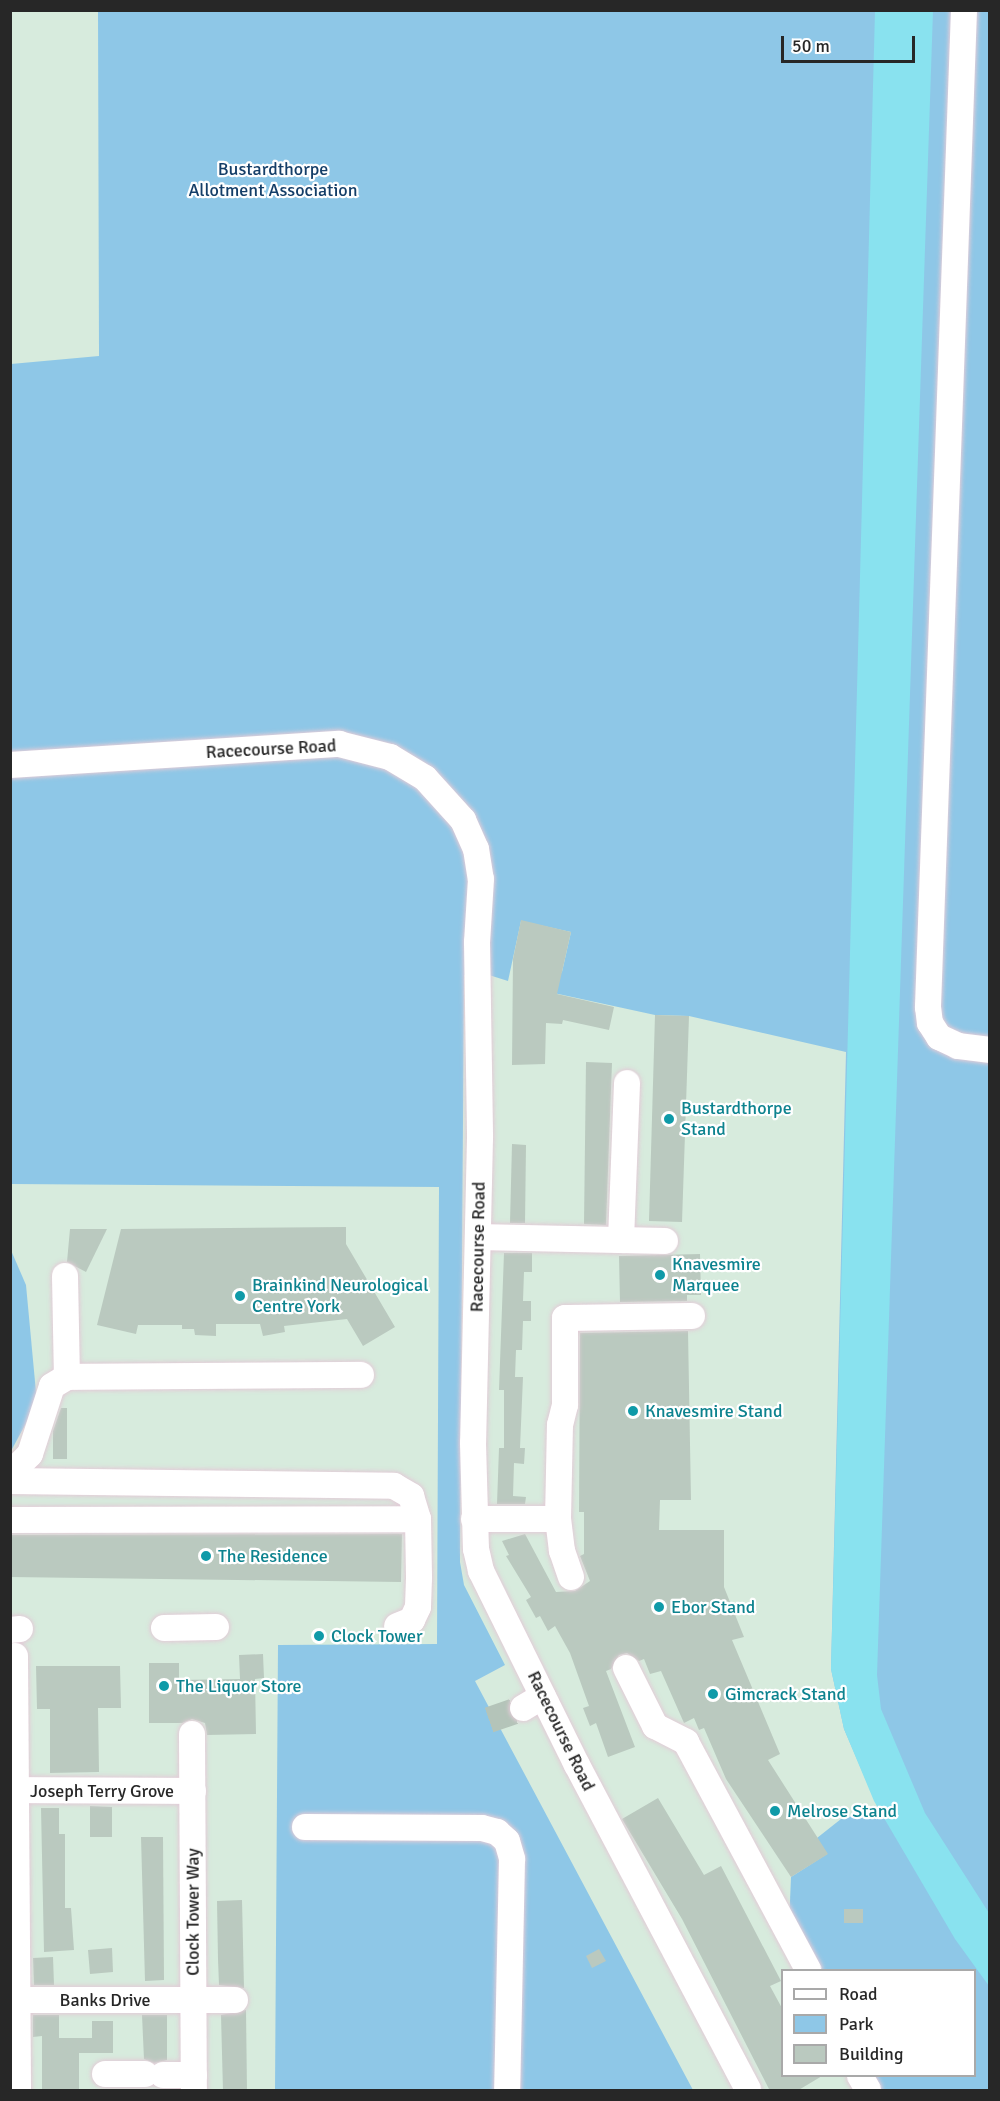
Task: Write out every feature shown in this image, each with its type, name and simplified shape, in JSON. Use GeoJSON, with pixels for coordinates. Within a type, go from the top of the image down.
{"type":"FeatureCollection","features":[{"type":"Feature","properties":{"kind":"street"},"geometry":{"type":"LineString","coordinates":[[964,10],[928,1007],[930,1023],[939,1037],[958,1046],[990,1050]]}},
{"type":"Feature","properties":{"kind":"street","name":"Racecourse Road"},"geometry":{"type":"LineString","coordinates":[[10,765],[339,744],[390,757],[425,778],[463,820],[476,849],[480,879],[477,942],[478,1237],[474,1519],[481,1571],[533,1702],[748,2091]]}},
{"type":"Feature","properties":{"kind":"street"},"geometry":{"type":"LineString","coordinates":[[621,1240],[627,1083]]}},
{"type":"Feature","properties":{"kind":"street"},"geometry":{"type":"LineString","coordinates":[[478,1237],[665,1241]]}},
{"type":"Feature","properties":{"kind":"street"},"geometry":{"type":"LineString","coordinates":[[65,1276],[67,1377]]}},
{"type":"Feature","properties":{"kind":"street"},"geometry":{"type":"LineString","coordinates":[[571,1577],[562,1551],[558,1519],[560,1425],[566,1405],[565,1318],[692,1316]]}},
{"type":"Feature","properties":{"kind":"street"},"geometry":{"type":"LineString","coordinates":[[10,1474],[30,1454],[52,1386],[67,1377],[361,1375]]}},
{"type":"Feature","properties":{"kind":"street"},"geometry":{"type":"LineString","coordinates":[[10,1481],[394,1486],[411,1496],[418,1519],[418,1607],[412,1620],[397,1626]]}},
{"type":"Feature","properties":{"kind":"street"},"geometry":{"type":"LineString","coordinates":[[10,1520],[418,1519]]}},
{"type":"Feature","properties":{"kind":"street"},"geometry":{"type":"LineString","coordinates":[[474,1519],[558,1519]]}},
{"type":"Feature","properties":{"kind":"street"},"geometry":{"type":"LineString","coordinates":[[164,1628],[216,1627]]}},
{"type":"Feature","properties":{"kind":"street"},"geometry":{"type":"LineString","coordinates":[[15,1656],[14,2000],[18,2091]]}},
{"type":"Feature","properties":{"kind":"street"},"geometry":{"type":"LineString","coordinates":[[626,1668],[655,1726],[686,1742],[807,1969]]}},
{"type":"Feature","properties":{"kind":"street","name":"Clock Tower Way"},"geometry":{"type":"LineString","coordinates":[[192,1734],[194,2083]]}},
{"type":"Feature","properties":{"kind":"street","name":"Joseph Terry Grove"},"geometry":{"type":"LineString","coordinates":[[13,1790],[192,1791]]}},
{"type":"Feature","properties":{"kind":"street"},"geometry":{"type":"LineString","coordinates":[[305,1827],[482,1828],[497,1832],[507,1841],[513,1859],[507,2091]]}},
{"type":"Feature","properties":{"kind":"street","name":"Banks Drive"},"geometry":{"type":"LineString","coordinates":[[14,2000],[235,2000]]}},
{"type":"Feature","properties":{"kind":"street"},"geometry":{"type":"LineString","coordinates":[[105,2074],[154,2075],[194,2083]]}},
{"type":"Feature","properties":{"kind":"street"},"geometry":{"type":"LineString","coordinates":[[861,2077],[868,2091]]}},
{"type":"Feature","properties":{"kind":"green space","name":"Bustardthorpe Allotment Association"},"geometry":{"type":"Polygon","coordinates":[[[98,11],[989,11],[989,2090],[874,2090],[867,2077],[976,2077],[976,1969],[811,1969],[789,1925],[791,1877],[827,1854],[817,1838],[841,1819],[878,1808],[844,1729],[831,1669],[846,1052],[689,1016],[655,1015],[540,990],[562,972],[571,932],[521,921],[508,981],[489,975],[464,975],[460,1562],[464,1585],[505,1665],[475,1681],[693,2090],[275,2090],[278,1645],[437,1644],[439,1187],[11,1184],[11,364],[99,356],[98,11]]]}},
{"type":"Feature","properties":{"kind":"green space"},"geometry":{"type":"Polygon","coordinates":[[[10,1248],[26,1285],[37,1403],[11,1451],[10,1248]]]}},
{"type":"Feature","properties":{"kind":"shaded area"},"geometry":{"type":"Polygon","coordinates":[[[875,11],[933,11],[877,1675],[881,1709],[925,1813],[989,1913],[989,1986],[955,1939],[874,1801],[844,1729],[831,1669],[875,11]]]}},
{"type":"Feature","properties":{"kind":"building"},"geometry":{"type":"Polygon","coordinates":[[[521,920],[571,932],[557,994],[614,1007],[609,1030],[563,1020],[562,1024],[546,1023],[545,1064],[512,1065],[513,959],[521,920]]]}},
{"type":"Feature","properties":{"kind":"building","name":"Bustardthorpe Stand"},"geometry":{"type":"Polygon","coordinates":[[[655,1015],[689,1016],[682,1222],[649,1221],[655,1015]]]}},
{"type":"Feature","properties":{"kind":"building"},"geometry":{"type":"Polygon","coordinates":[[[586,1062],[612,1063],[606,1225],[584,1224],[586,1062]]]}},
{"type":"Feature","properties":{"kind":"building"},"geometry":{"type":"Polygon","coordinates":[[[512,1144],[526,1145],[525,1223],[510,1223],[512,1144]]]}},
{"type":"Feature","properties":{"kind":"building","name":"Brainkind Neurological Centre York"},"geometry":{"type":"Polygon","coordinates":[[[346,1227],[346,1244],[395,1327],[363,1346],[347,1319],[284,1326],[285,1332],[263,1336],[260,1324],[216,1324],[216,1336],[195,1335],[194,1329],[182,1329],[182,1325],[138,1325],[136,1334],[97,1325],[121,1229],[346,1227]]]}},
{"type":"Feature","properties":{"kind":"building"},"geometry":{"type":"Polygon","coordinates":[[[70,1229],[107,1229],[86,1272],[67,1262],[70,1229]]]}},
{"type":"Feature","properties":{"kind":"building"},"geometry":{"type":"Polygon","coordinates":[[[504,1253],[532,1253],[532,1272],[524,1272],[523,1301],[531,1301],[531,1321],[523,1321],[522,1350],[516,1350],[515,1377],[523,1377],[520,1448],[525,1448],[524,1464],[514,1463],[513,1496],[526,1497],[525,1504],[497,1504],[499,1448],[504,1448],[504,1390],[499,1390],[504,1253]]]}},
{"type":"Feature","properties":{"kind":"building","name":"Knavesmire Marquee"},"geometry":{"type":"Polygon","coordinates":[[[700,1254],[701,1295],[687,1295],[687,1301],[620,1302],[619,1256],[700,1254]]]}},
{"type":"Feature","properties":{"kind":"building"},"geometry":{"type":"Polygon","coordinates":[[[688,1331],[691,1500],[660,1500],[659,1530],[724,1530],[724,1587],[744,1637],[732,1640],[780,1754],[768,1760],[828,1854],[791,1877],[726,1779],[704,1728],[699,1730],[694,1718],[684,1723],[661,1671],[650,1674],[644,1659],[639,1661],[627,1653],[619,1655],[611,1669],[606,1671],[635,1747],[608,1757],[596,1723],[590,1726],[583,1708],[589,1706],[570,1653],[555,1626],[548,1631],[540,1616],[536,1618],[526,1600],[531,1597],[506,1556],[509,1555],[502,1541],[525,1534],[556,1592],[575,1591],[590,1581],[580,1556],[584,1554],[584,1512],[579,1512],[580,1333],[688,1331]]]}},
{"type":"Feature","properties":{"kind":"building"},"geometry":{"type":"Polygon","coordinates":[[[61,1408],[67,1408],[67,1459],[53,1459],[53,1431],[61,1408]]]}},
{"type":"Feature","properties":{"kind":"building","name":"The Residence"},"geometry":{"type":"Polygon","coordinates":[[[402,1534],[401,1582],[10,1577],[10,1535],[402,1534]]]}},
{"type":"Feature","properties":{"kind":"building"},"geometry":{"type":"Polygon","coordinates":[[[263,1654],[264,1678],[255,1679],[256,1734],[207,1735],[205,1723],[192,1719],[182,1723],[149,1723],[149,1663],[179,1663],[179,1680],[240,1679],[239,1655],[263,1654]]]}},
{"type":"Feature","properties":{"kind":"building"},"geometry":{"type":"Polygon","coordinates":[[[36,1666],[120,1666],[121,1708],[98,1708],[99,1772],[50,1773],[50,1709],[37,1709],[36,1666]]]}},
{"type":"Feature","properties":{"kind":"building"},"geometry":{"type":"Polygon","coordinates":[[[658,1798],[704,1875],[721,1866],[781,1981],[770,1986],[781,2006],[781,2077],[820,2077],[797,2091],[770,2091],[682,1919],[622,1819],[658,1798]]]}},
{"type":"Feature","properties":{"kind":"building"},"geometry":{"type":"Polygon","coordinates":[[[90,1806],[112,1807],[112,1837],[90,1837],[90,1806]]]}},
{"type":"Feature","properties":{"kind":"building"},"geometry":{"type":"Polygon","coordinates":[[[41,1808],[59,1808],[59,1834],[65,1834],[65,1908],[71,1908],[74,1950],[44,1952],[41,1808]]]}},
{"type":"Feature","properties":{"kind":"building"},"geometry":{"type":"Polygon","coordinates":[[[141,1837],[163,1837],[164,1980],[145,1981],[141,1837]]]}},
{"type":"Feature","properties":{"kind":"building"},"geometry":{"type":"Polygon","coordinates":[[[242,1900],[244,1988],[219,1985],[217,1901],[242,1900]]]}},
{"type":"Feature","properties":{"kind":"building"},"geometry":{"type":"Polygon","coordinates":[[[844,1909],[863,1909],[863,1923],[844,1923],[844,1909]]]}},
{"type":"Feature","properties":{"kind":"building"},"geometry":{"type":"Polygon","coordinates":[[[112,1948],[113,1972],[90,1974],[88,1950],[112,1948]]]}},
{"type":"Feature","properties":{"kind":"building"},"geometry":{"type":"Polygon","coordinates":[[[599,1949],[606,1961],[592,1968],[586,1956],[599,1949]]]}},
{"type":"Feature","properties":{"kind":"building"},"geometry":{"type":"Polygon","coordinates":[[[53,1957],[54,1985],[34,1985],[33,1958],[53,1957]]]}},
{"type":"Feature","properties":{"kind":"building"},"geometry":{"type":"Polygon","coordinates":[[[246,2010],[247,2091],[223,2091],[221,2015],[246,2010]]]}},
{"type":"Feature","properties":{"kind":"building"},"geometry":{"type":"Polygon","coordinates":[[[33,2015],[59,2015],[59,2038],[92,2038],[92,2021],[113,2021],[113,2053],[79,2053],[79,2091],[42,2091],[42,2036],[33,2037],[33,2015]]]}},
{"type":"Feature","properties":{"kind":"building"},"geometry":{"type":"Polygon","coordinates":[[[142,2015],[167,2015],[167,2060],[154,2063],[144,2059],[142,2015]]]}},
{"type":"Feature","properties":{"kind":"tunnel"},"geometry":{"type":"LineString","coordinates":[[489,1720],[523,1708]]}},
{"type":"Feature","properties":{"kind":"place","name":"Bustardthorpe Stand"},"geometry":{"type":"Point","coordinates":[669,1119]}},
{"type":"Feature","properties":{"kind":"place","name":"Knavesmire Marquee"},"geometry":{"type":"Point","coordinates":[660,1275]}},
{"type":"Feature","properties":{"kind":"place","name":"Brainkind Neurological Centre York"},"geometry":{"type":"Point","coordinates":[240,1296]}},
{"type":"Feature","properties":{"kind":"place","name":"Knavesmire Stand"},"geometry":{"type":"Point","coordinates":[633,1411]}},
{"type":"Feature","properties":{"kind":"place","name":"The Residence"},"geometry":{"type":"Point","coordinates":[206,1556]}},
{"type":"Feature","properties":{"kind":"place","name":"Ebor Stand"},"geometry":{"type":"Point","coordinates":[659,1607]}},
{"type":"Feature","properties":{"kind":"place","name":"Clock Tower"},"geometry":{"type":"Point","coordinates":[319,1636]}},
{"type":"Feature","properties":{"kind":"place","name":"The Liquor Store"},"geometry":{"type":"Point","coordinates":[164,1686]}},
{"type":"Feature","properties":{"kind":"place","name":"Gimcrack Stand"},"geometry":{"type":"Point","coordinates":[713,1694]}},
{"type":"Feature","properties":{"kind":"place","name":"Melrose Stand"},"geometry":{"type":"Point","coordinates":[775,1811]}}]}
